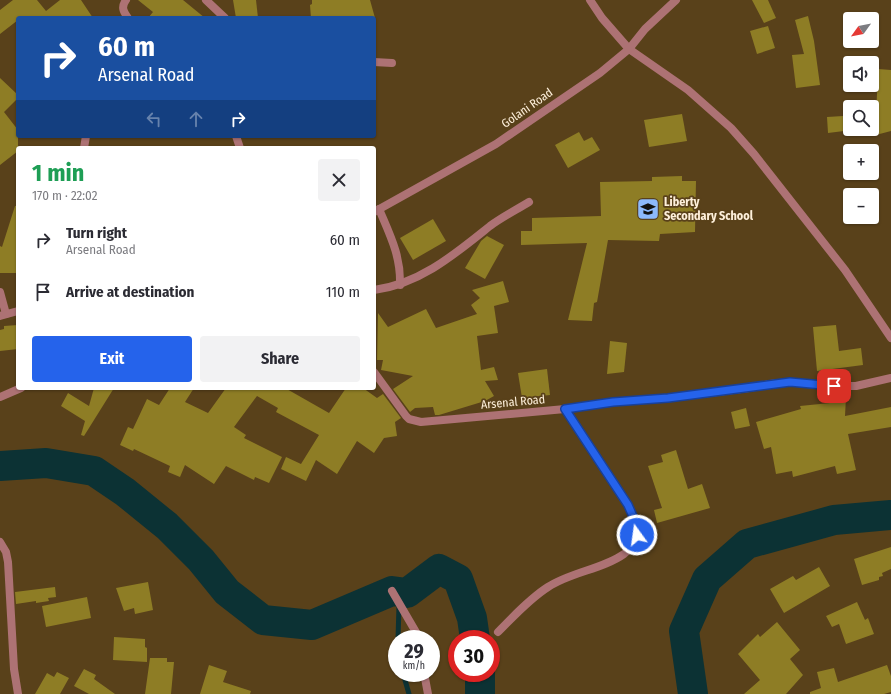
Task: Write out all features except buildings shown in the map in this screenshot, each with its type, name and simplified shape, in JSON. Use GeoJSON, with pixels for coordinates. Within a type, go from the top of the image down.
{"type":"FeatureCollection","features":[{"type":"Feature","properties":{"kind":"street"},"geometry":{"type":"LineString","coordinates":[[126,0],[122,5],[122,10],[126,16]]}},
{"type":"Feature","properties":{"kind":"street"},"geometry":{"type":"LineString","coordinates":[[206,0],[223,16]]}},
{"type":"Feature","properties":{"kind":"street"},"geometry":{"type":"LineString","coordinates":[[590,0],[602,18],[629,49],[688,90],[736,134],[778,183],[845,270],[891,338]]}},
{"type":"Feature","properties":{"kind":"street","name":"Golani Road"},"geometry":{"type":"LineString","coordinates":[[377,210],[496,144],[600,73],[629,49],[645,29],[676,0]]}},
{"type":"Feature","properties":{"kind":"street"},"geometry":{"type":"LineString","coordinates":[[376,62],[392,63]]}},
{"type":"Feature","properties":{"kind":"street"},"geometry":{"type":"LineString","coordinates":[[376,290],[400,285],[426,273],[492,225],[529,202]]}},
{"type":"Feature","properties":{"kind":"street"},"geometry":{"type":"LineString","coordinates":[[377,210],[398,255],[400,285]]}},
{"type":"Feature","properties":{"kind":"street"},"geometry":{"type":"LineString","coordinates":[[0,292],[3,315],[16,312]]}},
{"type":"Feature","properties":{"kind":"street","name":"Arsenal Road"},"geometry":{"type":"LineString","coordinates":[[376,375],[406,416],[417,422],[565,409],[613,402],[668,398],[790,382],[834,386],[856,386],[891,378]]}},
{"type":"Feature","properties":{"kind":"street"},"geometry":{"type":"LineString","coordinates":[[0,397],[16,390]]}},
{"type":"Feature","properties":{"kind":"street"},"geometry":{"type":"LineString","coordinates":[[500,630],[547,587],[567,577],[606,563],[624,554],[631,546],[637,535],[635,521],[628,505],[565,409]]}},
{"type":"Feature","properties":{"kind":"street"},"geometry":{"type":"LineString","coordinates":[[0,542],[6,552],[8,562],[14,669],[18,694]]}},
{"type":"Feature","properties":{"kind":"street"},"geometry":{"type":"LineString","coordinates":[[392,591],[399,606],[414,630]]}},
{"type":"Feature","properties":{"kind":"street"},"geometry":{"type":"LineString","coordinates":[[426,682],[428,694]]}},
{"type":"Feature","properties":{"kind":"waterway"},"geometry":{"type":"LineString","coordinates":[[0,466],[46,463],[94,471],[125,492],[167,526],[201,560],[227,592],[263,620],[312,625],[392,591],[407,593],[439,569],[458,579],[472,618],[474,630]]}},
{"type":"Feature","properties":{"kind":"waterway"},"geometry":{"type":"LineString","coordinates":[[693,694],[684,631],[707,579],[747,544],[834,520],[891,515]]}},
{"type":"Feature","properties":{"kind":"waterway"},"geometry":{"type":"LineString","coordinates":[[398,630],[399,606],[407,593]]}},
{"type":"Feature","properties":{"kind":"waterway"},"geometry":{"type":"LineString","coordinates":[[406,682],[409,694]]}},
{"type":"Feature","properties":{"kind":"waterway"},"geometry":{"type":"LineString","coordinates":[[480,682],[480,694]]}},
{"type":"Feature","properties":{"kind":"place","name":"Liberty Secondary School"},"geometry":{"type":"Point","coordinates":[648,209]}},
{"type":"Feature","properties":{"kind":"route"},"geometry":{"type":"LineString","coordinates":[[637,535],[635,521],[628,505],[591,451],[565,409],[613,402],[668,398],[790,382],[834,386]]}}]}
